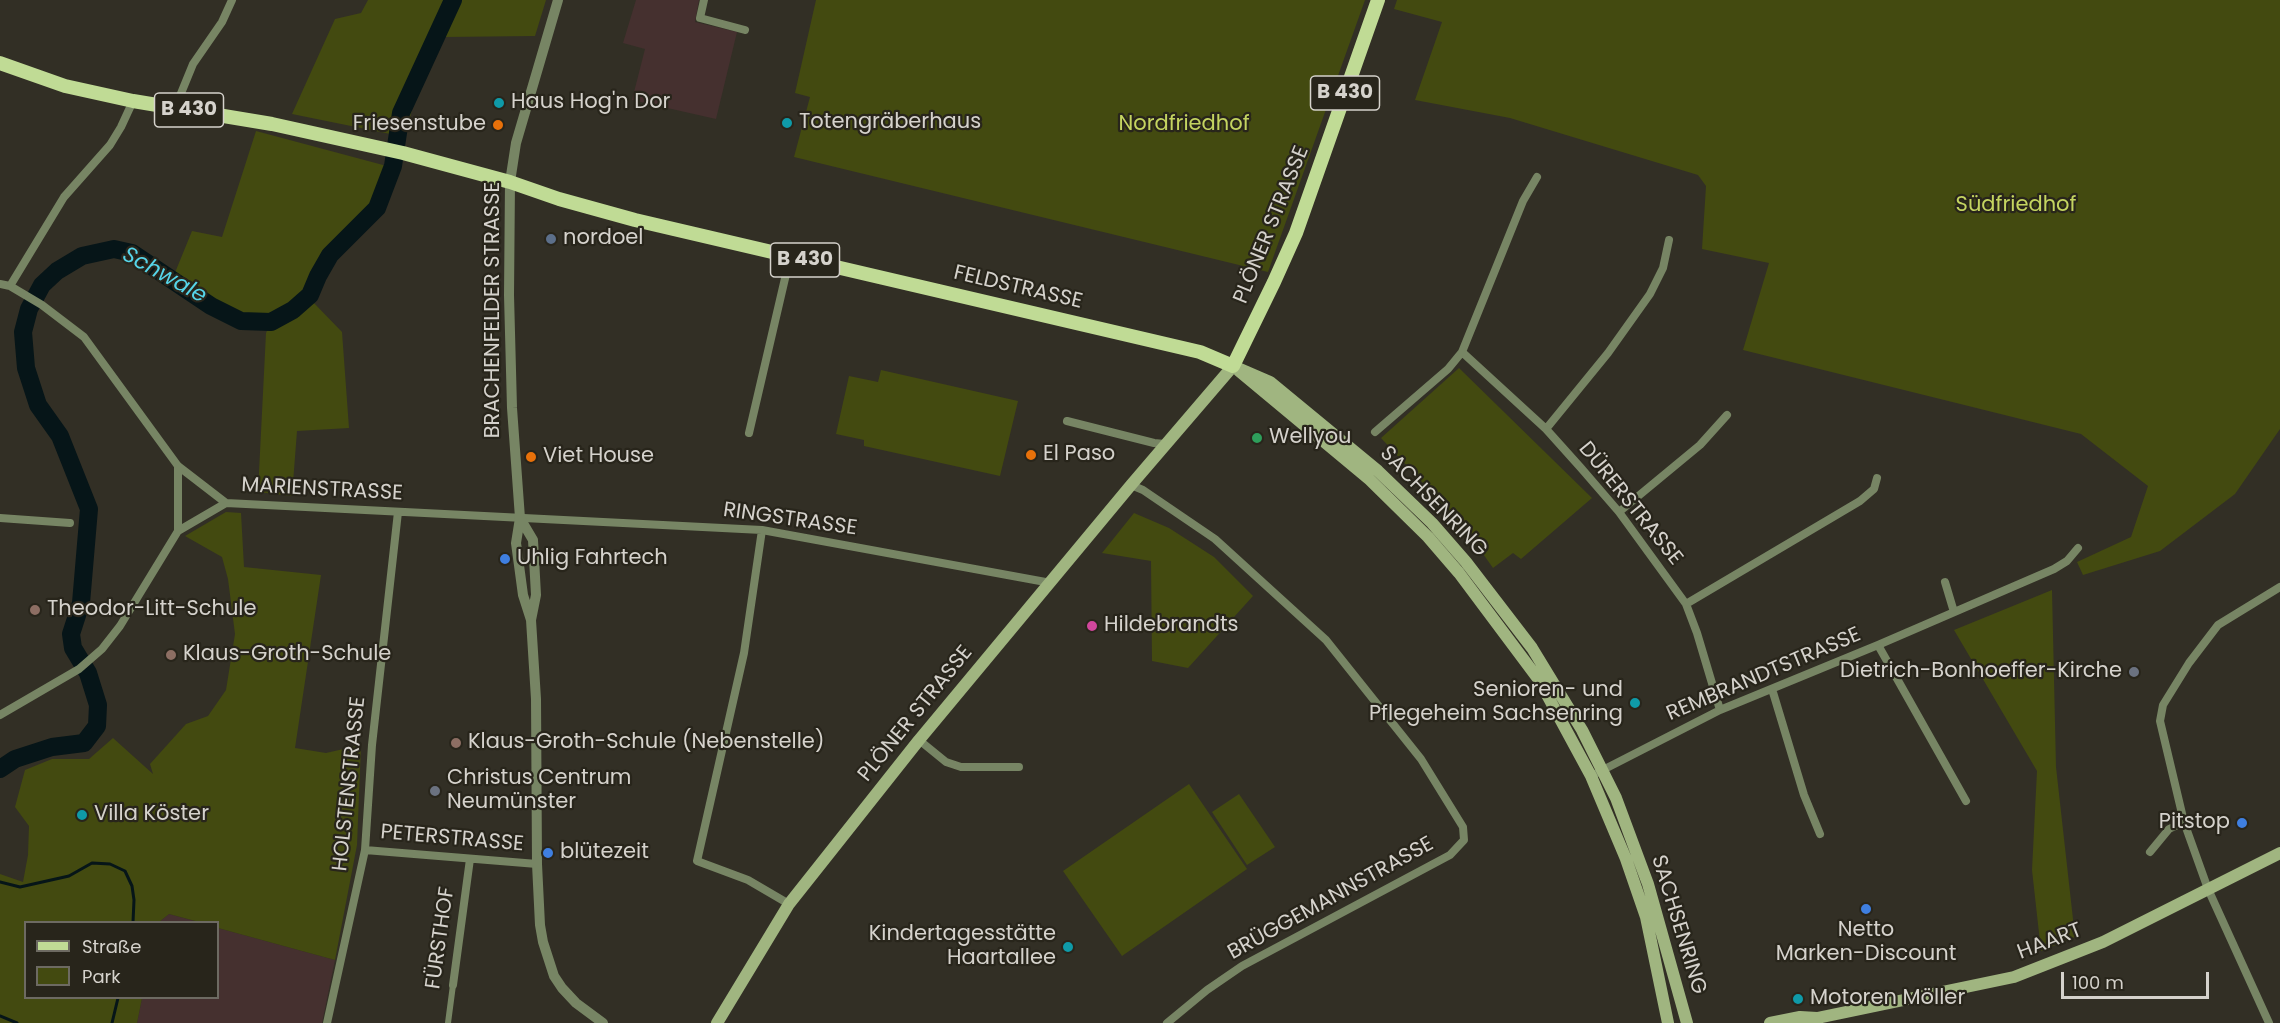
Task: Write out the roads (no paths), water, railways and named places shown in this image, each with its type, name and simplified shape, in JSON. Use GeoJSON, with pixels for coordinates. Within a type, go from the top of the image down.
{"type":"FeatureCollection","features":[{"type":"Feature","properties":{"kind":"main road","name":"PLÖNER STRASSE"},"geometry":{"type":"LineString","coordinates":[[717,1023],[789,904],[919,740],[1165,444],[1233,366],[1296,233],[1378,0]]}},
{"type":"Feature","properties":{"kind":"main road","name":"B 430"},"geometry":{"type":"LineString","coordinates":[[0,63],[65,86],[133,101],[272,124],[403,153],[510,182]]}},
{"type":"Feature","properties":{"kind":"main road","name":"FELDSTRASSE"},"geometry":{"type":"LineString","coordinates":[[510,182],[559,199],[635,220],[1200,352],[1233,366]]}},
{"type":"Feature","properties":{"kind":"main road","name":"SACHSENRING"},"geometry":{"type":"LineString","coordinates":[[1233,366],[1370,480],[1436,546],[1521,653],[1571,736],[1616,798],[1648,884],[1687,1023]]}},
{"type":"Feature","properties":{"kind":"main road","name":"SACHSENRING"},"geometry":{"type":"LineString","coordinates":[[1597,773],[1646,917],[1668,1023]]}},
{"type":"Feature","properties":{"kind":"main road","name":"HAART"},"geometry":{"type":"LineString","coordinates":[[1770,1023],[1800,1017],[1814,1021],[2014,976],[2095,946],[2280,853]]}},
{"type":"Feature","properties":{"kind":"street"},"geometry":{"type":"LineString","coordinates":[[175,108],[193,64],[222,22],[231,0]]}},
{"type":"Feature","properties":{"kind":"street","name":"BRACHENFELDER STRASSE"},"geometry":{"type":"LineString","coordinates":[[558,0],[519,131],[510,182],[509,295],[512,408],[520,518],[516,543],[523,595],[531,620],[536,699],[537,864],[543,942],[554,976],[576,1003],[603,1023]]}},
{"type":"Feature","properties":{"kind":"street"},"geometry":{"type":"LineString","coordinates":[[704,0],[699,18],[745,30]]}},
{"type":"Feature","properties":{"kind":"street"},"geometry":{"type":"LineString","coordinates":[[10,286],[64,197],[110,145],[122,127],[133,101]]}},
{"type":"Feature","properties":{"kind":"street"},"geometry":{"type":"LineString","coordinates":[[1375,432],[1448,369],[1462,352],[1523,201],[1537,177]]}},
{"type":"Feature","properties":{"kind":"street"},"geometry":{"type":"LineString","coordinates":[[1546,429],[1608,353],[1650,294],[1663,268],[1669,240]]}},
{"type":"Feature","properties":{"kind":"street"},"geometry":{"type":"LineString","coordinates":[[749,433],[790,257]]}},
{"type":"Feature","properties":{"kind":"street","name":"MARIENSTRASSE"},"geometry":{"type":"LineString","coordinates":[[0,284],[10,286],[42,305],[84,337],[178,466],[226,503],[520,518]]}},
{"type":"Feature","properties":{"kind":"street","name":"DÜRERSTRASSE"},"geometry":{"type":"LineString","coordinates":[[1462,352],[1546,429],[1619,513],[1686,604],[1720,710]]}},
{"type":"Feature","properties":{"kind":"street"},"geometry":{"type":"LineString","coordinates":[[1619,513],[1700,445],[1726,415]]}},
{"type":"Feature","properties":{"kind":"street"},"geometry":{"type":"LineString","coordinates":[[1067,421],[1165,444]]}},
{"type":"Feature","properties":{"kind":"street"},"geometry":{"type":"LineString","coordinates":[[178,466],[178,531]]}},
{"type":"Feature","properties":{"kind":"street"},"geometry":{"type":"LineString","coordinates":[[1686,604],[1860,501],[1874,489],[1877,478]]}},
{"type":"Feature","properties":{"kind":"street","name":"BRÜGGEMANNSTRASSE"},"geometry":{"type":"LineString","coordinates":[[1131,485],[1143,490],[1215,539],[1326,640],[1421,759],[1463,827],[1464,840],[1450,855],[1242,966],[1207,990],[1167,1023]]}},
{"type":"Feature","properties":{"kind":"street"},"geometry":{"type":"LineString","coordinates":[[0,715],[90,661],[109,642],[120,626],[178,531],[226,503]]}},
{"type":"Feature","properties":{"kind":"street","name":"HOLSTENSTRASSE"},"geometry":{"type":"LineString","coordinates":[[327,1023],[364,850],[372,745],[398,512]]}},
{"type":"Feature","properties":{"kind":"street"},"geometry":{"type":"LineString","coordinates":[[0,518],[70,523]]}},
{"type":"Feature","properties":{"kind":"street","name":"BRACHENFELDER STRASSE"},"geometry":{"type":"LineString","coordinates":[[520,518],[533,540],[536,595],[531,620]]}},
{"type":"Feature","properties":{"kind":"street","name":"RINGSTRASSE"},"geometry":{"type":"LineString","coordinates":[[520,518],[762,530],[1051,583]]}},
{"type":"Feature","properties":{"kind":"street"},"geometry":{"type":"LineString","coordinates":[[762,530],[744,653],[697,861],[748,880],[789,904]]}},
{"type":"Feature","properties":{"kind":"street","name":"REMBRANDTSTRASSE"},"geometry":{"type":"LineString","coordinates":[[1597,773],[1720,710],[2054,569],[2067,561],[2078,548]]}},
{"type":"Feature","properties":{"kind":"street"},"geometry":{"type":"LineString","coordinates":[[1945,582],[1954,612]]}},
{"type":"Feature","properties":{"kind":"street"},"geometry":{"type":"LineString","coordinates":[[2269,1023],[2208,889],[2184,822],[2160,721],[2163,705],[2189,663],[2218,624],[2280,587]]}},
{"type":"Feature","properties":{"kind":"street"},"geometry":{"type":"LineString","coordinates":[[1878,645],[1966,801]]}},
{"type":"Feature","properties":{"kind":"street"},"geometry":{"type":"LineString","coordinates":[[1772,689],[1804,795],[1820,834]]}},
{"type":"Feature","properties":{"kind":"street"},"geometry":{"type":"LineString","coordinates":[[919,740],[945,762],[961,767],[1019,767]]}},
{"type":"Feature","properties":{"kind":"street"},"geometry":{"type":"LineString","coordinates":[[2150,852],[2169,829],[2184,822]]}},
{"type":"Feature","properties":{"kind":"street","name":"PETERSTRASSE"},"geometry":{"type":"LineString","coordinates":[[364,850],[537,864]]}},
{"type":"Feature","properties":{"kind":"street","name":"FÜRSTHOF"},"geometry":{"type":"LineString","coordinates":[[448,1023],[470,859]]}},
{"type":"Feature","properties":{"kind":"waterway","name":"Schwale"},"geometry":{"type":"LineString","coordinates":[[0,769],[15,759],[52,747],[84,743],[97,726],[98,705],[88,673],[73,648],[71,634],[81,603],[89,509],[60,436],[38,405],[26,368],[23,332],[29,309],[42,285],[57,271],[82,256],[114,249],[132,253],[211,306],[241,321],[271,322],[293,310],[310,295],[330,255],[377,208],[393,166],[401,113],[453,0]]}},
{"type":"Feature","properties":{"kind":"waterway"},"geometry":{"type":"LineString","coordinates":[[0,882],[20,887],[69,876],[92,863],[110,864],[125,871],[132,886],[133,921]]}},
{"type":"Feature","properties":{"kind":"waterway"},"geometry":{"type":"LineString","coordinates":[[112,1023],[118,999]]}},
{"type":"Feature","properties":{"kind":"waterway"},"geometry":{"type":"LineString","coordinates":[[0,1016],[17,1023]]}},
{"type":"Feature","properties":{"kind":"place","name":"Haus Hog'n Dor"},"geometry":{"type":"Point","coordinates":[499,103]}},
{"type":"Feature","properties":{"kind":"place","name":"Totengräberhaus"},"geometry":{"type":"Point","coordinates":[787,123]}},
{"type":"Feature","properties":{"kind":"place","name":"Friesenstube"},"geometry":{"type":"Point","coordinates":[498,125]}},
{"type":"Feature","properties":{"kind":"place","name":"nordoel"},"geometry":{"type":"Point","coordinates":[551,239]}},
{"type":"Feature","properties":{"kind":"place","name":"Wellyou"},"geometry":{"type":"Point","coordinates":[1257,438]}},
{"type":"Feature","properties":{"kind":"place","name":"El Paso"},"geometry":{"type":"Point","coordinates":[1031,455]}},
{"type":"Feature","properties":{"kind":"place","name":"Viet House"},"geometry":{"type":"Point","coordinates":[531,457]}},
{"type":"Feature","properties":{"kind":"place","name":"Uhlig Fahrtech"},"geometry":{"type":"Point","coordinates":[505,559]}},
{"type":"Feature","properties":{"kind":"place","name":"Theodor-Litt-Schule"},"geometry":{"type":"Point","coordinates":[35,610]}},
{"type":"Feature","properties":{"kind":"place","name":"Hildebrandts"},"geometry":{"type":"Point","coordinates":[1092,626]}},
{"type":"Feature","properties":{"kind":"place","name":"Klaus-Groth-Schule"},"geometry":{"type":"Point","coordinates":[171,655]}},
{"type":"Feature","properties":{"kind":"place","name":"Dietrich-Bonhoeffer-Kirche"},"geometry":{"type":"Point","coordinates":[2134,672]}},
{"type":"Feature","properties":{"kind":"place","name":"Senioren- und Pflegeheim Sachsenring"},"geometry":{"type":"Point","coordinates":[1635,703]}},
{"type":"Feature","properties":{"kind":"place","name":"Klaus-Groth-Schule (Nebenstelle)"},"geometry":{"type":"Point","coordinates":[456,743]}},
{"type":"Feature","properties":{"kind":"place","name":"Christus Centrum Neumünster"},"geometry":{"type":"Point","coordinates":[435,791]}},
{"type":"Feature","properties":{"kind":"place","name":"Villa Köster"},"geometry":{"type":"Point","coordinates":[82,815]}},
{"type":"Feature","properties":{"kind":"place","name":"Pitstop"},"geometry":{"type":"Point","coordinates":[2242,823]}},
{"type":"Feature","properties":{"kind":"place","name":"blütezeit"},"geometry":{"type":"Point","coordinates":[548,853]}},
{"type":"Feature","properties":{"kind":"place","name":"Netto Marken-Discount"},"geometry":{"type":"Point","coordinates":[1866,909]}},
{"type":"Feature","properties":{"kind":"place","name":"Kindertagesstätte Haartallee"},"geometry":{"type":"Point","coordinates":[1068,947]}},
{"type":"Feature","properties":{"kind":"place","name":"Motoren Möller"},"geometry":{"type":"Point","coordinates":[1798,999]}},
{"type":"Feature","properties":{"kind":"park label","name":"Nordfriedhof"},"geometry":{"type":"Point","coordinates":[1184,125]}},
{"type":"Feature","properties":{"kind":"park label","name":"Südfriedhof"},"geometry":{"type":"Point","coordinates":[2016,206]}}]}
